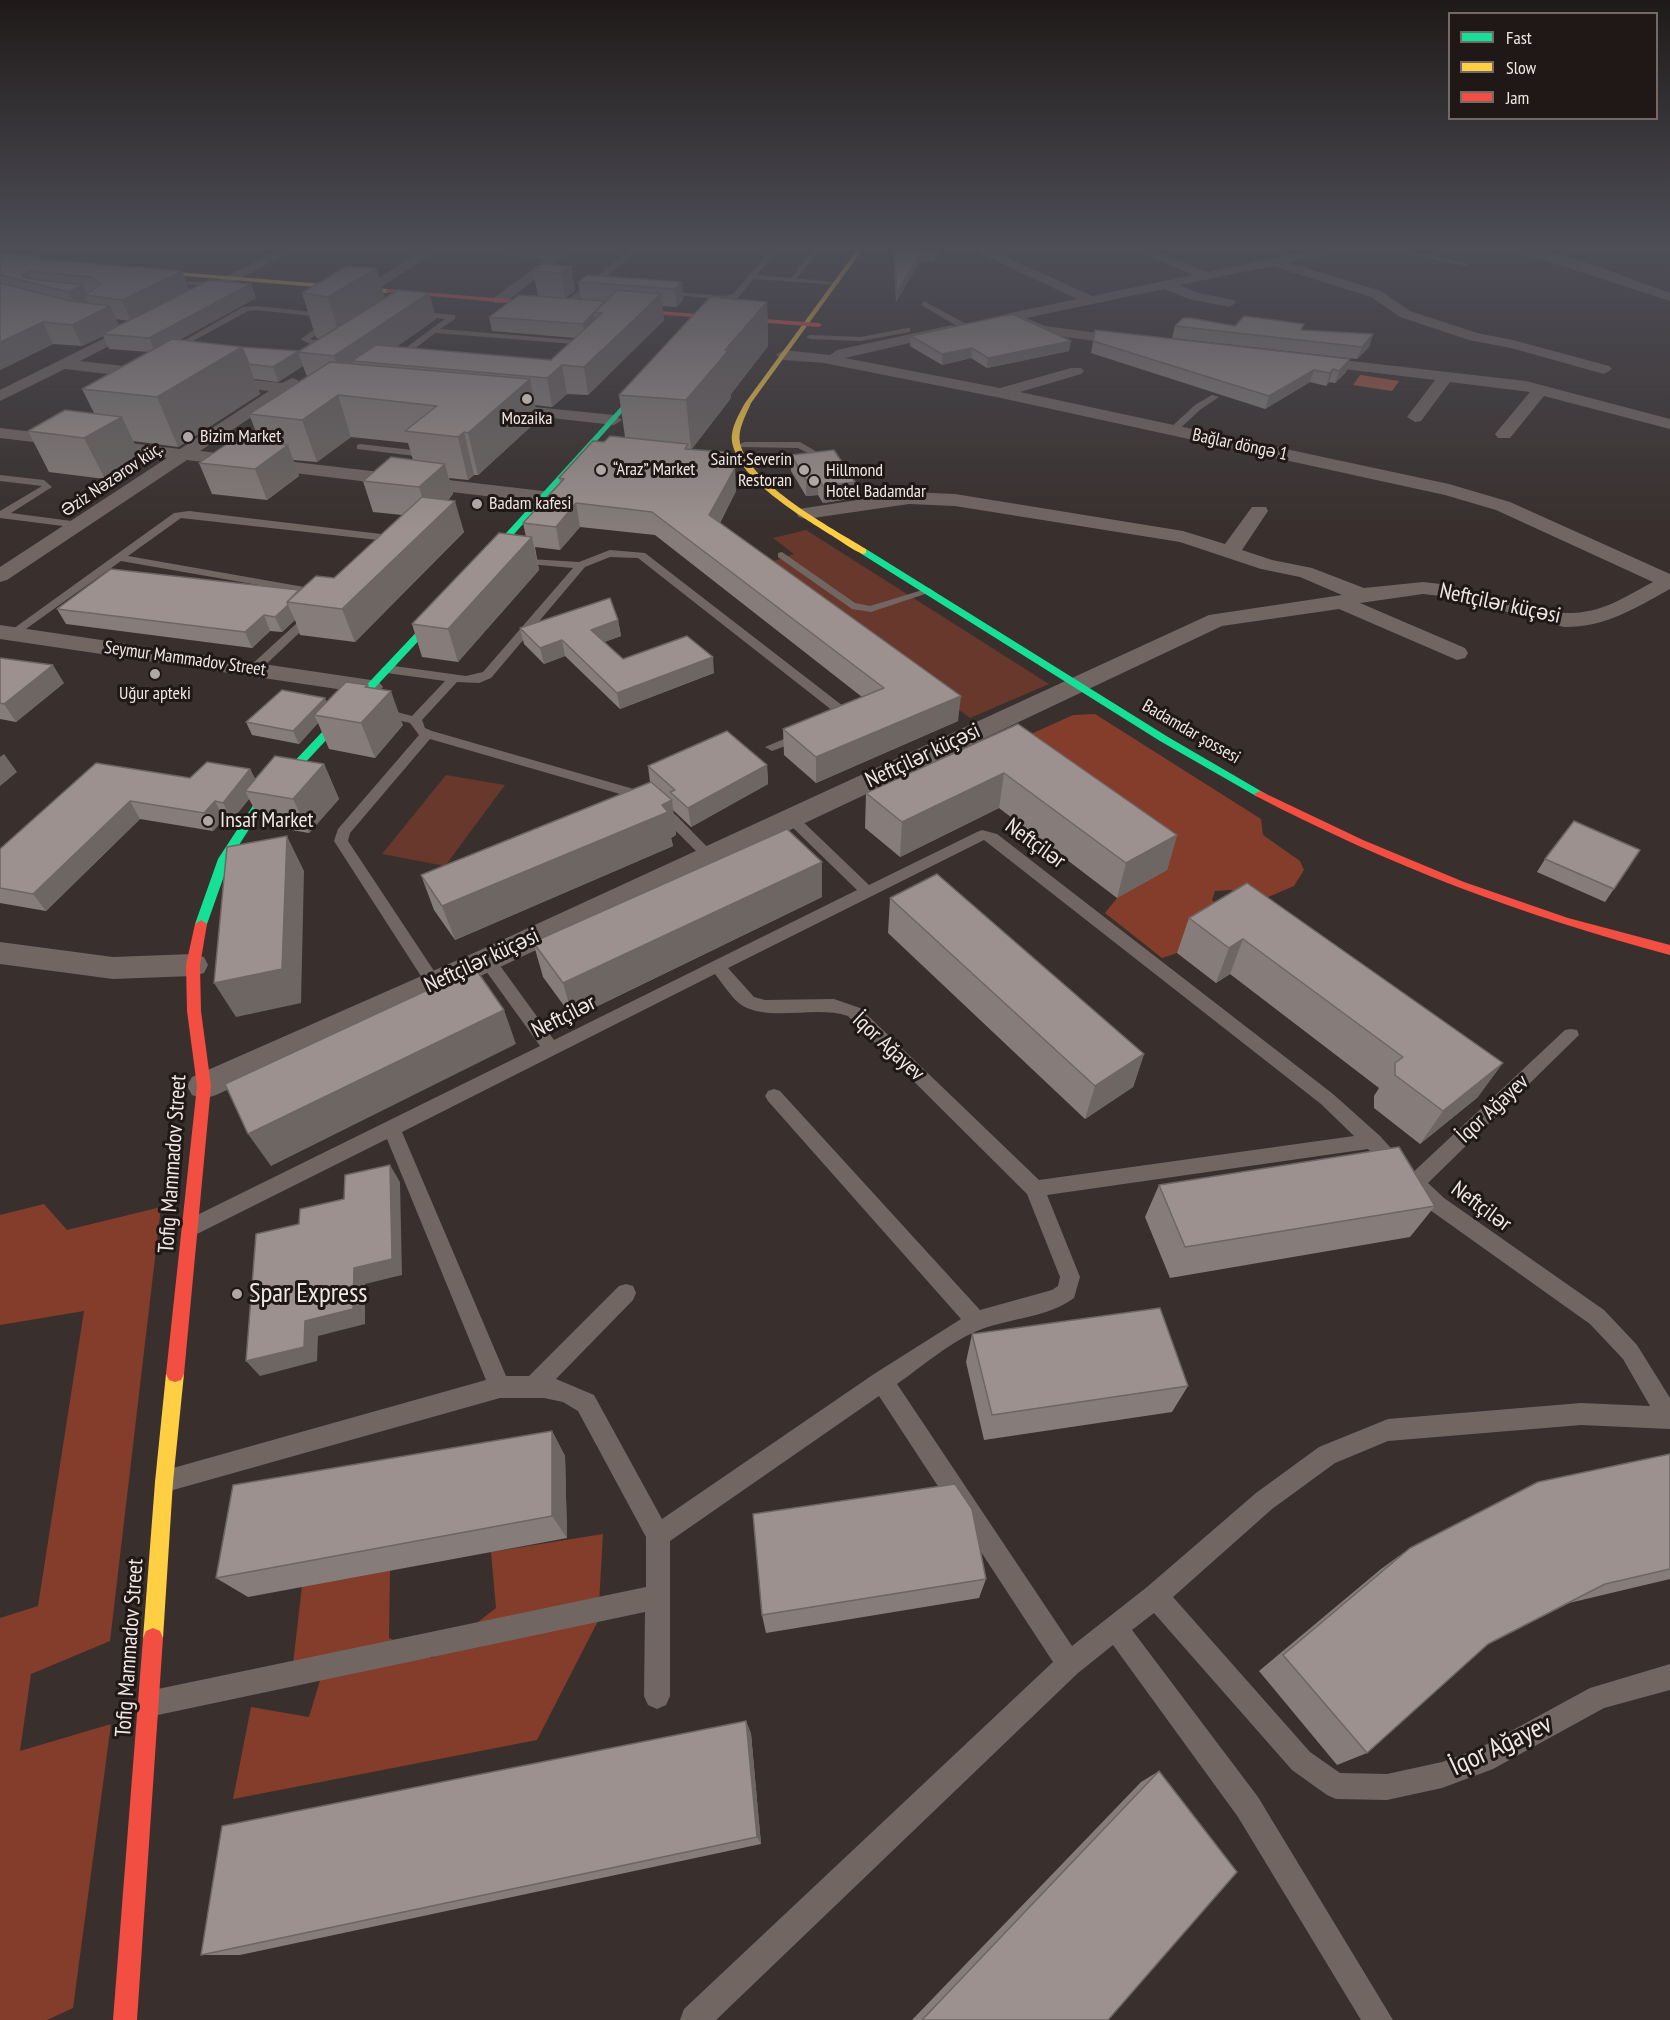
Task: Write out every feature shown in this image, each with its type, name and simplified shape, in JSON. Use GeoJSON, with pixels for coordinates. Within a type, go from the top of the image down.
{"type":"FeatureCollection","features":[{"type":"Feature","properties":{"kind":"street"},"geometry":{"type":"LineString","coordinates":[[0,396],[105,340]]}},
{"type":"Feature","properties":{"kind":"street"},"geometry":{"type":"LineString","coordinates":[[737,453],[735,435],[748,403],[802,340]]}},
{"type":"Feature","properties":{"kind":"street"},"geometry":{"type":"LineString","coordinates":[[824,358],[905,340]]}},
{"type":"Feature","properties":{"kind":"street"},"geometry":{"type":"LineString","coordinates":[[1120,340],[1149,344]]}},
{"type":"Feature","properties":{"kind":"street"},"geometry":{"type":"LineString","coordinates":[[1492,340],[1604,369]]}},
{"type":"Feature","properties":{"kind":"street"},"geometry":{"type":"LineString","coordinates":[[322,363],[349,345]]}},
{"type":"Feature","properties":{"kind":"street","name":"Bağlar döngə 1"},"geometry":{"type":"LineString","coordinates":[[789,356],[824,358],[1000,393],[1485,500],[1669,582]]}},
{"type":"Feature","properties":{"kind":"street"},"geometry":{"type":"LineString","coordinates":[[1292,359],[1541,389],[1670,424]]}},
{"type":"Feature","properties":{"kind":"street"},"geometry":{"type":"LineString","coordinates":[[63,364],[171,376]]}},
{"type":"Feature","properties":{"kind":"street"},"geometry":{"type":"LineString","coordinates":[[473,576],[543,497],[595,449],[614,420],[659,368]]}},
{"type":"Feature","properties":{"kind":"street"},"geometry":{"type":"LineString","coordinates":[[1000,393],[1076,371]]}},
{"type":"Feature","properties":{"kind":"street","name":"Əziz Nəzərov küç."},"geometry":{"type":"LineString","coordinates":[[0,576],[303,376]]}},
{"type":"Feature","properties":{"kind":"street"},"geometry":{"type":"LineString","coordinates":[[1415,417],[1446,376]]}},
{"type":"Feature","properties":{"kind":"street"},"geometry":{"type":"LineString","coordinates":[[194,379],[342,394]]}},
{"type":"Feature","properties":{"kind":"street"},"geometry":{"type":"LineString","coordinates":[[1504,434],[1541,389]]}},
{"type":"Feature","properties":{"kind":"street"},"geometry":{"type":"LineString","coordinates":[[483,407],[614,420]]}},
{"type":"Feature","properties":{"kind":"street"},"geometry":{"type":"LineString","coordinates":[[0,433],[92,440],[185,454],[543,497]]}},
{"type":"Feature","properties":{"kind":"street","name":"Badamdar şossesi"},"geometry":{"type":"LineString","coordinates":[[737,453],[756,478],[806,513],[1136,722],[1277,803],[1333,832],[1477,892],[1562,920],[1670,950]]}},
{"type":"Feature","properties":{"kind":"street"},"geometry":{"type":"LineString","coordinates":[[806,513],[909,498],[955,500],[1184,537],[1268,565],[1305,572],[1362,595]]}},
{"type":"Feature","properties":{"kind":"street"},"geometry":{"type":"LineString","coordinates":[[1230,552],[1259,511]]}},
{"type":"Feature","properties":{"kind":"street","name":"Neftçilər küçəsi"},"geometry":{"type":"LineString","coordinates":[[204,1086],[487,960],[1217,620],[1341,602],[1362,595],[1424,588],[1450,591],[1564,620],[1581,620],[1592,619],[1611,611],[1669,582]]}},
{"type":"Feature","properties":{"kind":"street","name":"Tofig Mammadov Street"},"geometry":{"type":"LineString","coordinates":[[125,2020],[164,1482],[204,1086],[195,1011],[193,965],[202,921],[224,859],[258,807],[457,593]]}},
{"type":"Feature","properties":{"kind":"street"},"geometry":{"type":"LineString","coordinates":[[1341,602],[1457,653]]}},
{"type":"Feature","properties":{"kind":"street","name":"Seymur Mammadov Street"},"geometry":{"type":"LineString","coordinates":[[6,633],[371,687]]}},
{"type":"Feature","properties":{"kind":"street"},"geometry":{"type":"LineString","coordinates":[[5,960],[113,968],[193,965]]}},
{"type":"Feature","properties":{"kind":"lane"},"geometry":{"type":"LineString","coordinates":[[189,352],[174,349],[190,340]]}},
{"type":"Feature","properties":{"kind":"lane"},"geometry":{"type":"LineString","coordinates":[[307,340],[349,345]]}},
{"type":"Feature","properties":{"kind":"lane"},"geometry":{"type":"LineString","coordinates":[[397,368],[388,364],[420,340]]}},
{"type":"Feature","properties":{"kind":"lane"},"geometry":{"type":"LineString","coordinates":[[552,340],[587,343]]}},
{"type":"Feature","properties":{"kind":"lane"},"geometry":{"type":"LineString","coordinates":[[580,351],[590,340]]}},
{"type":"Feature","properties":{"kind":"lane"},"geometry":{"type":"LineString","coordinates":[[1172,431],[1198,407],[1215,397]]}},
{"type":"Feature","properties":{"kind":"lane"},"geometry":{"type":"LineString","coordinates":[[737,453],[800,445],[812,452]]}},
{"type":"Feature","properties":{"kind":"lane"},"geometry":{"type":"LineString","coordinates":[[360,447],[421,454],[420,460],[396,479]]}},
{"type":"Feature","properties":{"kind":"lane"},"geometry":{"type":"LineString","coordinates":[[0,478],[44,483],[47,487],[1,515]]}},
{"type":"Feature","properties":{"kind":"lane"},"geometry":{"type":"LineString","coordinates":[[6,633],[169,520],[189,514],[381,537],[384,541],[382,545],[366,562]]}},
{"type":"Feature","properties":{"kind":"lane"},"geometry":{"type":"LineString","coordinates":[[1,515],[79,525]]}},
{"type":"Feature","properties":{"kind":"lane"},"geometry":{"type":"LineString","coordinates":[[387,669],[453,679],[472,680],[487,675],[581,565],[605,553],[621,552],[641,555],[839,709],[842,717],[772,747]]}},
{"type":"Feature","properties":{"kind":"lane"},"geometry":{"type":"LineString","coordinates":[[782,555],[852,606],[861,609],[871,609],[929,591]]}},
{"type":"Feature","properties":{"kind":"lane"},"geometry":{"type":"LineString","coordinates":[[118,557],[333,595],[254,669]]}},
{"type":"Feature","properties":{"kind":"lane"},"geometry":{"type":"LineString","coordinates":[[489,558],[581,565]]}},
{"type":"Feature","properties":{"kind":"lane"},"geometry":{"type":"LineString","coordinates":[[415,720],[453,679]]}},
{"type":"Feature","properties":{"kind":"lane"},"geometry":{"type":"LineString","coordinates":[[353,705],[415,720],[420,730],[426,734],[639,795],[672,819],[709,856]]}},
{"type":"Feature","properties":{"kind":"lane"},"geometry":{"type":"LineString","coordinates":[[426,734],[343,832],[341,841],[434,984]]}},
{"type":"Feature","properties":{"kind":"lane"},"geometry":{"type":"LineString","coordinates":[[790,818],[867,891]]}},
{"type":"Feature","properties":{"kind":"lane","name":"Neftçilər"},"geometry":{"type":"LineString","coordinates":[[191,1227],[982,835],[992,837],[1327,1099],[1374,1141],[1437,1204],[1597,1317],[1630,1352],[1669,1418]]}},
{"type":"Feature","properties":{"kind":"lane"},"geometry":{"type":"LineString","coordinates":[[487,960],[551,1048]]}},
{"type":"Feature","properties":{"kind":"lane","name":"İqor Ağayev"},"geometry":{"type":"LineString","coordinates":[[658,1535],[949,1336],[976,1321],[1058,1298],[1067,1291],[1070,1277],[1035,1189],[854,1012],[834,1005],[765,1006],[748,1001],[717,966]]}},
{"type":"Feature","properties":{"kind":"lane","name":"İqor Ağayev"},"geometry":{"type":"LineString","coordinates":[[1414,1183],[1571,1035]]}},
{"type":"Feature","properties":{"kind":"lane"},"geometry":{"type":"LineString","coordinates":[[774,1096],[976,1321]]}},
{"type":"Feature","properties":{"kind":"lane"},"geometry":{"type":"LineString","coordinates":[[392,1128],[500,1387]]}},
{"type":"Feature","properties":{"kind":"lane"},"geometry":{"type":"LineString","coordinates":[[1035,1189],[1374,1141]]}},
{"type":"Feature","properties":{"kind":"lane"},"geometry":{"type":"LineString","coordinates":[[535,1385],[626,1293]]}},
{"type":"Feature","properties":{"kind":"lane"},"geometry":{"type":"LineString","coordinates":[[882,1381],[1069,1664]]}},
{"type":"Feature","properties":{"kind":"lane"},"geometry":{"type":"LineString","coordinates":[[164,1482],[500,1387],[535,1385],[571,1392],[585,1403],[658,1535],[657,1696]]}},
{"type":"Feature","properties":{"kind":"lane"},"geometry":{"type":"LineString","coordinates":[[695,2020],[1069,1664],[1156,1596],[1264,1501],[1327,1455],[1388,1430],[1581,1414],[1669,1418]]}},
{"type":"Feature","properties":{"kind":"lane","name":"İqor Ağayev"},"geometry":{"type":"LineString","coordinates":[[1156,1596],[1301,1761],[1336,1786],[1387,1787],[1442,1775],[1484,1760],[1599,1697],[1670,1677]]}},
{"type":"Feature","properties":{"kind":"lane"},"geometry":{"type":"LineString","coordinates":[[147,1704],[657,1597]]}},
{"type":"Feature","properties":{"kind":"lane"},"geometry":{"type":"LineString","coordinates":[[1116,1629],[1248,1807],[1378,2020]]}},
{"type":"Feature","properties":{"kind":"shaded area"},"geometry":{"type":"Polygon","coordinates":[[[1360,375],[1399,381],[1392,391],[1353,385],[1360,375]]]}},
{"type":"Feature","properties":{"kind":"shaded area"},"geometry":{"type":"Polygon","coordinates":[[[806,530],[1049,684],[970,718],[762,565],[794,554],[773,538],[806,530]]]}},
{"type":"Feature","properties":{"kind":"shaded area"},"geometry":{"type":"Polygon","coordinates":[[[1095,714],[1261,819],[1263,835],[1300,861],[1304,870],[1294,886],[1266,898],[1247,897],[1231,890],[1215,891],[1212,900],[1234,918],[1177,953],[1162,958],[1105,913],[1117,898],[1166,870],[1000,748],[1073,715],[1095,714]]]}},
{"type":"Feature","properties":{"kind":"shaded area"},"geometry":{"type":"Polygon","coordinates":[[[446,775],[505,785],[445,866],[382,854],[446,775]]]}},
{"type":"Feature","properties":{"kind":"shaded area"},"geometry":{"type":"Polygon","coordinates":[[[44,1204],[67,1230],[161,1207],[110,1641],[31,1674],[20,1751],[111,1724],[73,2008],[47,2020],[0,2020],[0,1618],[38,1606],[84,1311],[0,1325],[0,1215],[44,1204]]]}},
{"type":"Feature","properties":{"kind":"shaded area"},"geometry":{"type":"Polygon","coordinates":[[[603,1534],[598,1621],[537,1740],[233,1799],[251,1707],[309,1717],[321,1677],[292,1673],[302,1586],[390,1570],[389,1638],[432,1658],[496,1608],[491,1552],[603,1534]]]}},
{"type":"Feature","properties":{"kind":"building"},"geometry":{"type":"Polygon","coordinates":[[[170,340],[242,347],[157,397],[82,389],[170,340]]]}},
{"type":"Feature","properties":{"kind":"building"},"geometry":{"type":"Polygon","coordinates":[[[317,340],[358,340],[334,356],[298,352],[317,340]]]}},
{"type":"Feature","properties":{"kind":"building"},"geometry":{"type":"Polygon","coordinates":[[[572,340],[612,340],[584,367],[562,365],[547,378],[352,361],[376,345],[551,360],[572,340]]]}},
{"type":"Feature","properties":{"kind":"building"},"geometry":{"type":"Polygon","coordinates":[[[670,340],[734,340],[725,350],[728,351],[686,400],[619,395],[670,340]]]}},
{"type":"Feature","properties":{"kind":"building"},"geometry":{"type":"Polygon","coordinates":[[[918,340],[1071,341],[988,358],[972,348],[942,354],[918,340]]]}},
{"type":"Feature","properties":{"kind":"building"},"geometry":{"type":"Polygon","coordinates":[[[1185,340],[1350,359],[1339,371],[1333,369],[1330,373],[1314,370],[1269,396],[1093,341],[1185,340]]]}},
{"type":"Feature","properties":{"kind":"building"},"geometry":{"type":"Polygon","coordinates":[[[1302,340],[1368,340],[1362,347],[1302,340]]]}},
{"type":"Feature","properties":{"kind":"building"},"geometry":{"type":"Polygon","coordinates":[[[242,347],[299,351],[273,367],[249,364],[242,347]]]}},
{"type":"Feature","properties":{"kind":"building"},"geometry":{"type":"Polygon","coordinates":[[[330,362],[530,379],[468,433],[464,432],[458,437],[405,431],[437,406],[338,395],[302,420],[249,414],[330,362]]]}},
{"type":"Feature","properties":{"kind":"building"},"geometry":{"type":"Polygon","coordinates":[[[65,410],[122,417],[84,438],[28,431],[65,410]]]}},
{"type":"Feature","properties":{"kind":"building"},"geometry":{"type":"Polygon","coordinates":[[[610,436],[688,444],[685,449],[727,452],[720,466],[735,468],[709,515],[961,696],[816,757],[783,729],[884,688],[652,512],[576,503],[556,527],[523,523],[564,479],[559,478],[593,441],[604,442],[610,436]]]}},
{"type":"Feature","properties":{"kind":"building"},"geometry":{"type":"Polygon","coordinates":[[[234,439],[288,445],[255,469],[199,463],[234,439]]]}},
{"type":"Feature","properties":{"kind":"building"},"geometry":{"type":"Polygon","coordinates":[[[834,450],[855,482],[823,486],[818,478],[806,480],[791,455],[834,450]]]}},
{"type":"Feature","properties":{"kind":"building"},"geometry":{"type":"Polygon","coordinates":[[[391,457],[445,464],[419,487],[363,481],[391,457]]]}},
{"type":"Feature","properties":{"kind":"building"},"geometry":{"type":"Polygon","coordinates":[[[422,497],[455,501],[342,609],[287,602],[316,576],[334,578],[422,497]]]}},
{"type":"Feature","properties":{"kind":"building"},"geometry":{"type":"Polygon","coordinates":[[[499,533],[532,537],[448,629],[412,624],[499,533]]]}},
{"type":"Feature","properties":{"kind":"building"},"geometry":{"type":"Polygon","coordinates":[[[111,569],[299,590],[275,617],[264,615],[245,632],[57,609],[111,569]]]}},
{"type":"Feature","properties":{"kind":"building"},"geometry":{"type":"Polygon","coordinates":[[[610,598],[618,620],[591,630],[623,659],[687,636],[713,657],[617,693],[562,640],[540,648],[520,628],[610,598]]]}},
{"type":"Feature","properties":{"kind":"building"},"geometry":{"type":"Polygon","coordinates":[[[0,658],[53,665],[4,704],[0,703],[0,658]]]}},
{"type":"Feature","properties":{"kind":"building"},"geometry":{"type":"Polygon","coordinates":[[[346,682],[391,691],[361,723],[314,715],[346,682]]]}},
{"type":"Feature","properties":{"kind":"building"},"geometry":{"type":"Polygon","coordinates":[[[282,690],[325,698],[293,731],[246,722],[282,690]]]}},
{"type":"Feature","properties":{"kind":"building"},"geometry":{"type":"Polygon","coordinates":[[[1018,724],[1177,835],[1126,863],[1004,773],[902,822],[866,793],[1018,724]]]}},
{"type":"Feature","properties":{"kind":"building"},"geometry":{"type":"Polygon","coordinates":[[[727,731],[767,765],[688,808],[670,792],[675,790],[648,766],[727,731]]]}},
{"type":"Feature","properties":{"kind":"building"},"geometry":{"type":"Polygon","coordinates":[[[275,756],[324,764],[293,799],[245,791],[275,756]]]}},
{"type":"Feature","properties":{"kind":"building"},"geometry":{"type":"Polygon","coordinates":[[[207,762],[250,769],[223,803],[215,801],[204,813],[130,801],[33,894],[0,888],[0,849],[96,763],[190,778],[207,762]]]}},
{"type":"Feature","properties":{"kind":"building"},"geometry":{"type":"Polygon","coordinates":[[[651,782],[672,800],[662,805],[668,812],[442,906],[421,875],[651,782]]]}},
{"type":"Feature","properties":{"kind":"building"},"geometry":{"type":"Polygon","coordinates":[[[1574,821],[1640,850],[1614,889],[1545,859],[1574,821]]]}},
{"type":"Feature","properties":{"kind":"building"},"geometry":{"type":"Polygon","coordinates":[[[787,829],[822,862],[563,983],[533,942],[787,829]]]}},
{"type":"Feature","properties":{"kind":"building"},"geometry":{"type":"Polygon","coordinates":[[[287,836],[282,969],[214,983],[227,847],[287,836]]]}},
{"type":"Feature","properties":{"kind":"building"},"geometry":{"type":"Polygon","coordinates":[[[937,874],[1144,1054],[1095,1086],[890,898],[937,874]]]}},
{"type":"Feature","properties":{"kind":"building"},"geometry":{"type":"Polygon","coordinates":[[[1247,883],[1503,1063],[1443,1111],[1395,1075],[1395,1063],[1403,1057],[1243,939],[1229,948],[1189,918],[1247,883]]]}},
{"type":"Feature","properties":{"kind":"building"},"geometry":{"type":"Polygon","coordinates":[[[475,968],[504,1010],[248,1134],[225,1084],[475,968]]]}},
{"type":"Feature","properties":{"kind":"building"},"geometry":{"type":"Polygon","coordinates":[[[1399,1147],[1435,1206],[1185,1247],[1159,1185],[1399,1147]]]}},
{"type":"Feature","properties":{"kind":"building"},"geometry":{"type":"Polygon","coordinates":[[[390,1165],[392,1259],[354,1268],[353,1309],[305,1321],[304,1347],[246,1361],[256,1234],[299,1224],[300,1209],[344,1199],[345,1175],[390,1165]]]}},
{"type":"Feature","properties":{"kind":"building"},"geometry":{"type":"Polygon","coordinates":[[[1160,1308],[1188,1386],[992,1415],[972,1334],[1160,1308]]]}},
{"type":"Feature","properties":{"kind":"building"},"geometry":{"type":"Polygon","coordinates":[[[552,1431],[552,1516],[216,1578],[233,1485],[552,1431]]]}},
{"type":"Feature","properties":{"kind":"building"},"geometry":{"type":"Polygon","coordinates":[[[1670,1454],[1670,1569],[1605,1584],[1488,1644],[1367,1753],[1283,1655],[1410,1548],[1538,1482],[1670,1454]]]}},
{"type":"Feature","properties":{"kind":"building"},"geometry":{"type":"Polygon","coordinates":[[[955,1484],[972,1509],[986,1579],[762,1615],[753,1514],[955,1484]]]}},
{"type":"Feature","properties":{"kind":"building"},"geometry":{"type":"Polygon","coordinates":[[[746,1721],[757,1837],[201,1955],[222,1826],[746,1721]]]}},
{"type":"Feature","properties":{"kind":"building"},"geometry":{"type":"Polygon","coordinates":[[[1159,1771],[1237,1872],[1108,2020],[922,2020],[1159,1771]]]}},
{"type":"Feature","properties":{"kind":"traffic: fast"},"geometry":{"type":"LineString","coordinates":[[480,567],[650,378]]}},
{"type":"Feature","properties":{"kind":"traffic: fast"},"geometry":{"type":"LineString","coordinates":[[863,551],[1164,739],[1260,794]]}},
{"type":"Feature","properties":{"kind":"traffic: fast"},"geometry":{"type":"LineString","coordinates":[[201,924],[224,859],[258,807],[446,606]]}},
{"type":"Feature","properties":{"kind":"traffic: slow"},"geometry":{"type":"LineString","coordinates":[[794,340],[748,403],[739,422],[736,442],[741,457],[769,488],[810,518],[863,551]]}},
{"type":"Feature","properties":{"kind":"traffic: slow"},"geometry":{"type":"LineString","coordinates":[[153,1638],[164,1482],[175,1374]]}},
{"type":"Feature","properties":{"kind":"traffic: jam"},"geometry":{"type":"LineString","coordinates":[[1260,794],[1358,843],[1460,885],[1564,921],[1670,950]]}},
{"type":"Feature","properties":{"kind":"traffic: jam"},"geometry":{"type":"LineString","coordinates":[[175,1374],[204,1086],[194,1011],[193,965],[201,924]]}},
{"type":"Feature","properties":{"kind":"traffic: jam"},"geometry":{"type":"LineString","coordinates":[[125,2020],[153,1638]]}},
{"type":"Feature","properties":{"kind":"place","name":"Mozaika"},"geometry":{"type":"Point","coordinates":[527,399]}},
{"type":"Feature","properties":{"kind":"place","name":"Bizim Market"},"geometry":{"type":"Point","coordinates":[188,437]}},
{"type":"Feature","properties":{"kind":"place","name":"“Araz” Market"},"geometry":{"type":"Point","coordinates":[601,470]}},
{"type":"Feature","properties":{"kind":"place","name":"Saint Severin Restoran"},"geometry":{"type":"Point","coordinates":[804,470]}},
{"type":"Feature","properties":{"kind":"place","name":"Hillmond Hotel Badamdar"},"geometry":{"type":"Point","coordinates":[814,481]}},
{"type":"Feature","properties":{"kind":"place","name":"Badam kafesi"},"geometry":{"type":"Point","coordinates":[477,504]}},
{"type":"Feature","properties":{"kind":"place","name":"Uğur apteki"},"geometry":{"type":"Point","coordinates":[155,674]}},
{"type":"Feature","properties":{"kind":"place","name":"Insaf Market"},"geometry":{"type":"Point","coordinates":[208,821]}},
{"type":"Feature","properties":{"kind":"place","name":"Spar Express"},"geometry":{"type":"Point","coordinates":[237,1294]}}]}
